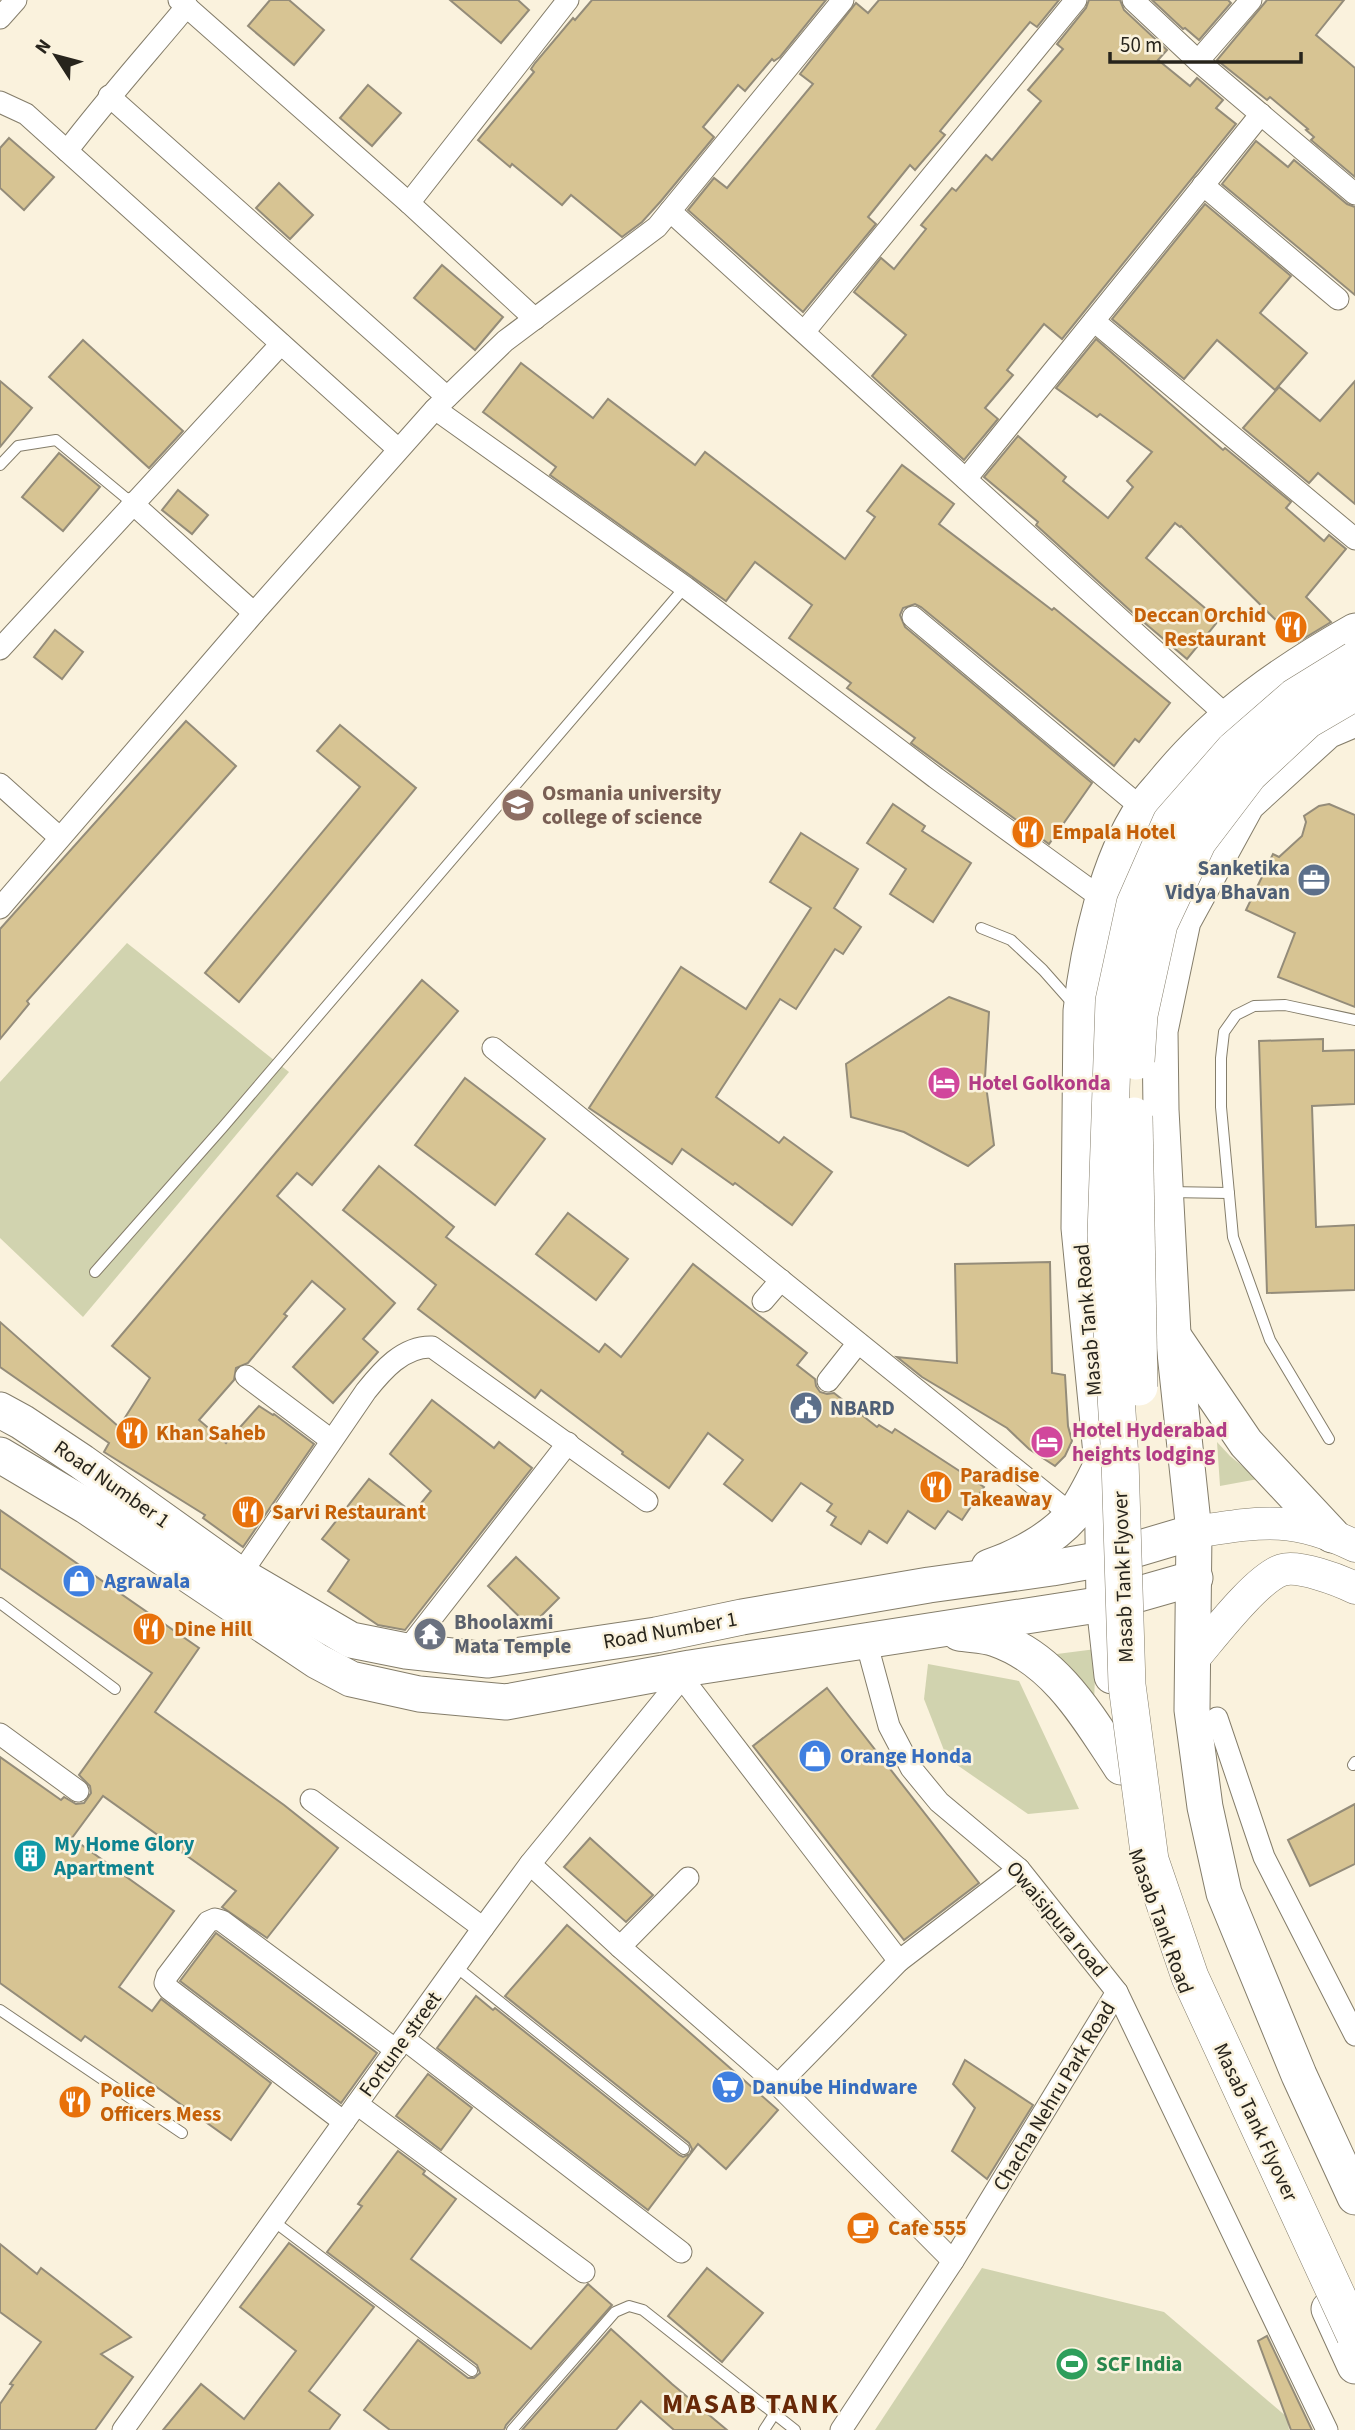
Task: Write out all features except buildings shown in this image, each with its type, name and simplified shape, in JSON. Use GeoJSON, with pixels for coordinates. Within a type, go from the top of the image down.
{"type":"FeatureCollection","features":[{"type":"Feature","properties":{"kind":"highway","name":"Masab Tank Flyover"},"geometry":{"type":"LineString","coordinates":[[1355,660],[1295,697],[1234,750],[1171,822],[1135,904],[1114,1001],[1106,1235],[1120,1461],[1127,1685],[1150,1860],[1190,1978],[1355,2335]]}},
{"type":"Feature","properties":{"kind":"highway","name":"Masab Tank Flyover"},"geometry":{"type":"LineString","coordinates":[[1355,692],[1307,720],[1249,774],[1198,841],[1159,924],[1139,1015],[1133,1120],[1145,1671],[1159,1787],[1172,1860],[1200,1949],[1355,2280]]}},
{"type":"Feature","properties":{"kind":"main road","name":"Masab Tank Road"},"geometry":{"type":"LineString","coordinates":[[1355,631],[1264,687],[1189,753],[1143,808],[1110,874],[1085,977],[1081,1011],[1079,1228],[1102,1464],[1104,1604],[1132,1844],[1160,1931],[1355,2366]]}},
{"type":"Feature","properties":{"kind":"main road"},"geometry":{"type":"LineString","coordinates":[[1355,719],[1326,731],[1247,804],[1182,921],[1160,1031],[1172,1334],[1194,1532],[1192,1710],[1205,1807],[1224,1894],[1355,2197]]}},
{"type":"Feature","properties":{"kind":"main road"},"geometry":{"type":"LineString","coordinates":[[1079,1228],[1166,1209]]}},
{"type":"Feature","properties":{"kind":"main road"},"geometry":{"type":"LineString","coordinates":[[1086,1298],[1170,1288]]}},
{"type":"Feature","properties":{"kind":"main road"},"geometry":{"type":"LineString","coordinates":[[1172,1334],[1246,1443],[1344,1540]]}},
{"type":"Feature","properties":{"kind":"main road","name":"Road Number 1"},"geometry":{"type":"LineString","coordinates":[[0,1410],[82,1462],[240,1575],[351,1640],[406,1651],[488,1660],[656,1635],[742,1617],[929,1585],[1103,1559],[1194,1532]]}},
{"type":"Feature","properties":{"kind":"main road","name":"Road Number 1"},"geometry":{"type":"LineString","coordinates":[[0,1455],[86,1506],[317,1661],[351,1679],[419,1694],[506,1702],[1104,1604],[1195,1578]]}},
{"type":"Feature","properties":{"kind":"main road"},"geometry":{"type":"LineString","coordinates":[[929,1585],[1007,1561],[1045,1539],[1072,1515],[1102,1464]]}},
{"type":"Feature","properties":{"kind":"main road"},"geometry":{"type":"LineString","coordinates":[[1194,1532],[1270,1522],[1293,1524],[1344,1540]]}},
{"type":"Feature","properties":{"kind":"main road"},"geometry":{"type":"LineString","coordinates":[[1194,1658],[1247,1597],[1282,1570],[1296,1569],[1341,1581],[1355,1588]]}},
{"type":"Feature","properties":{"kind":"main road"},"geometry":{"type":"LineString","coordinates":[[937,1630],[996,1639],[1041,1663],[1074,1697],[1121,1767]]}},
{"type":"Feature","properties":{"kind":"street"},"geometry":{"type":"LineString","coordinates":[[0,18],[16,0]]}},
{"type":"Feature","properties":{"kind":"street"},"geometry":{"type":"LineString","coordinates":[[408,203],[568,0]]}},
{"type":"Feature","properties":{"kind":"street"},"geometry":{"type":"LineString","coordinates":[[0,908],[398,449],[505,341],[657,227],[843,0]]}},
{"type":"Feature","properties":{"kind":"street"},"geometry":{"type":"LineString","coordinates":[[804,332],[1076,0]]}},
{"type":"Feature","properties":{"kind":"street"},"geometry":{"type":"LineString","coordinates":[[1133,0],[1198,61],[1355,194]]}},
{"type":"Feature","properties":{"kind":"street"},"geometry":{"type":"LineString","coordinates":[[1198,61],[1251,0]]}},
{"type":"Feature","properties":{"kind":"street"},"geometry":{"type":"LineString","coordinates":[[67,151],[183,3],[535,319]]}},
{"type":"Feature","properties":{"kind":"street"},"geometry":{"type":"LineString","coordinates":[[109,96],[441,403],[936,778],[1104,900]]}},
{"type":"Feature","properties":{"kind":"street"},"geometry":{"type":"LineString","coordinates":[[0,103],[26,114],[398,449]]}},
{"type":"Feature","properties":{"kind":"street"},"geometry":{"type":"LineString","coordinates":[[966,479],[1261,114]]}},
{"type":"Feature","properties":{"kind":"street"},"geometry":{"type":"LineString","coordinates":[[1203,186],[1338,299]]}},
{"type":"Feature","properties":{"kind":"street"},"geometry":{"type":"LineString","coordinates":[[670,211],[1228,717]]}},
{"type":"Feature","properties":{"kind":"street"},"geometry":{"type":"LineString","coordinates":[[1094,321],[1355,539]]}},
{"type":"Feature","properties":{"kind":"street"},"geometry":{"type":"LineString","coordinates":[[0,649],[281,344]]}},
{"type":"Feature","properties":{"kind":"street"},"geometry":{"type":"LineString","coordinates":[[132,503],[254,613]]}},
{"type":"Feature","properties":{"kind":"street"},"geometry":{"type":"LineString","coordinates":[[913,617],[1143,808]]}},
{"type":"Feature","properties":{"kind":"street"},"geometry":{"type":"LineString","coordinates":[[0,784],[60,837]]}},
{"type":"Feature","properties":{"kind":"street"},"geometry":{"type":"LineString","coordinates":[[493,1048],[1072,1515]]}},
{"type":"Feature","properties":{"kind":"street"},"geometry":{"type":"LineString","coordinates":[[763,1301],[780,1280]]}},
{"type":"Feature","properties":{"kind":"street"},"geometry":{"type":"LineString","coordinates":[[828,1381],[858,1343]]}},
{"type":"Feature","properties":{"kind":"street"},"geometry":{"type":"LineString","coordinates":[[240,1575],[331,1440],[386,1366],[422,1346],[432,1347],[647,1501]]}},
{"type":"Feature","properties":{"kind":"street"},"geometry":{"type":"LineString","coordinates":[[246,1376],[331,1440]]}},
{"type":"Feature","properties":{"kind":"street"},"geometry":{"type":"LineString","coordinates":[[406,1651],[568,1443]]}},
{"type":"Feature","properties":{"kind":"street","name":"Owaisipura road"},"geometry":{"type":"LineString","coordinates":[[866,1641],[889,1726],[911,1768],[939,1802],[1020,1869],[1117,1992]]}},
{"type":"Feature","properties":{"kind":"street"},"geometry":{"type":"LineString","coordinates":[[686,1673],[899,1961]]}},
{"type":"Feature","properties":{"kind":"street","name":"Fortune street"},"geometry":{"type":"LineString","coordinates":[[123,2430],[530,1864],[686,1673]]}},
{"type":"Feature","properties":{"kind":"street"},"geometry":{"type":"LineString","coordinates":[[1217,1718],[1264,1857],[1355,2035]]}},
{"type":"Feature","properties":{"kind":"street"},"geometry":{"type":"LineString","coordinates":[[0,1734],[78,1791]]}},
{"type":"Feature","properties":{"kind":"street"},"geometry":{"type":"LineString","coordinates":[[311,1800],[483,1928]]}},
{"type":"Feature","properties":{"kind":"street"},"geometry":{"type":"LineString","coordinates":[[530,1864],[778,2085],[953,2261]]}},
{"type":"Feature","properties":{"kind":"street"},"geometry":{"type":"LineString","coordinates":[[778,2085],[899,1961],[1020,1869]]}},
{"type":"Feature","properties":{"kind":"street"},"geometry":{"type":"LineString","coordinates":[[620,1947],[688,1878]]}},
{"type":"Feature","properties":{"kind":"street"},"geometry":{"type":"LineString","coordinates":[[344,2122],[169,1989],[165,1983],[167,1976],[208,1922],[215,1919],[222,1921],[400,2044],[681,2252]]}},
{"type":"Feature","properties":{"kind":"street","name":"Chacha Nehru Park Road"},"geometry":{"type":"LineString","coordinates":[[841,2430],[953,2261],[1117,1992]]}},
{"type":"Feature","properties":{"kind":"street","name":"Chacha Nehru Park Road"},"geometry":{"type":"LineString","coordinates":[[1117,1992],[1327,2430]]}},
{"type":"Feature","properties":{"kind":"street"},"geometry":{"type":"LineString","coordinates":[[357,2104],[584,2272]]}},
{"type":"Feature","properties":{"kind":"lane"},"geometry":{"type":"LineString","coordinates":[[0,465],[18,446],[56,440],[132,503]]}},
{"type":"Feature","properties":{"kind":"lane"},"geometry":{"type":"LineString","coordinates":[[95,1272],[685,587]]}},
{"type":"Feature","properties":{"kind":"lane"},"geometry":{"type":"LineString","coordinates":[[981,928],[1011,940],[1081,1011]]}},
{"type":"Feature","properties":{"kind":"lane"},"geometry":{"type":"LineString","coordinates":[[1329,1439],[1270,1340],[1233,1237],[1221,1107],[1221,1058],[1224,1032],[1236,1015],[1254,1006],[1285,1005],[1355,1020]]}},
{"type":"Feature","properties":{"kind":"lane"},"geometry":{"type":"LineString","coordinates":[[1166,1209],[1228,1193]]}},
{"type":"Feature","properties":{"kind":"lane"},"geometry":{"type":"LineString","coordinates":[[0,1603],[115,1689]]}},
{"type":"Feature","properties":{"kind":"lane"},"geometry":{"type":"LineString","coordinates":[[455,1966],[684,2149]]}},
{"type":"Feature","properties":{"kind":"lane"},"geometry":{"type":"LineString","coordinates":[[0,2010],[182,2133]]}},
{"type":"Feature","properties":{"kind":"lane"},"geometry":{"type":"LineString","coordinates":[[272,2220],[472,2371]]}},
{"type":"Feature","properties":{"kind":"lane"},"geometry":{"type":"LineString","coordinates":[[512,2430],[615,2312],[629,2306],[643,2311],[795,2430]]}},
{"type":"Feature","properties":{"kind":"lane"},"geometry":{"type":"LineString","coordinates":[[764,2430],[775,2413]]}},
{"type":"Feature","properties":{"kind":"green space"},"geometry":{"type":"Polygon","coordinates":[[[127,943],[289,1072],[83,1317],[0,1238],[0,1082],[127,943]]]}},
{"type":"Feature","properties":{"kind":"green space"},"geometry":{"type":"Polygon","coordinates":[[[1217,1442],[1230,1456],[1258,1479],[1220,1486],[1217,1442]]]}},
{"type":"Feature","properties":{"kind":"green space"},"geometry":{"type":"Polygon","coordinates":[[[1096,1649],[1094,1703],[1049,1655],[1096,1649]]]}},
{"type":"Feature","properties":{"kind":"green space"},"geometry":{"type":"Polygon","coordinates":[[[928,1664],[1019,1681],[1079,1809],[1028,1814],[947,1758],[924,1699],[928,1664]]]}},
{"type":"Feature","properties":{"kind":"green space","name":"SCF India"},"geometry":{"type":"Polygon","coordinates":[[[982,2268],[1164,2312],[1287,2417],[1289,2430],[875,2430],[982,2268]]]}},
{"type":"Feature","properties":{"kind":"place","name":"Deccan Orchid Restaurant"},"geometry":{"type":"Point","coordinates":[1291,627]}},
{"type":"Feature","properties":{"kind":"place","name":"Osmania university college of science"},"geometry":{"type":"Point","coordinates":[518,805]}},
{"type":"Feature","properties":{"kind":"place","name":"Empala Hotel"},"geometry":{"type":"Point","coordinates":[1028,832]}},
{"type":"Feature","properties":{"kind":"place","name":"Sanketika Vidya Bhavan"},"geometry":{"type":"Point","coordinates":[1314,880]}},
{"type":"Feature","properties":{"kind":"place","name":"Hotel Golkonda"},"geometry":{"type":"Point","coordinates":[944,1083]}},
{"type":"Feature","properties":{"kind":"place","name":"NBARD"},"geometry":{"type":"Point","coordinates":[806,1408]}},
{"type":"Feature","properties":{"kind":"place","name":"Khan Saheb"},"geometry":{"type":"Point","coordinates":[132,1433]}},
{"type":"Feature","properties":{"kind":"place","name":"Hotel Hyderabad heights lodging"},"geometry":{"type":"Point","coordinates":[1047,1442]}},
{"type":"Feature","properties":{"kind":"place","name":"Paradise Takeaway"},"geometry":{"type":"Point","coordinates":[936,1487]}},
{"type":"Feature","properties":{"kind":"place","name":"Sarvi Restaurant"},"geometry":{"type":"Point","coordinates":[248,1512]}},
{"type":"Feature","properties":{"kind":"place","name":"Agrawala"},"geometry":{"type":"Point","coordinates":[79,1581]}},
{"type":"Feature","properties":{"kind":"place","name":"Dine Hill"},"geometry":{"type":"Point","coordinates":[149,1629]}},
{"type":"Feature","properties":{"kind":"place","name":"Bhoolaxmi Mata Temple"},"geometry":{"type":"Point","coordinates":[430,1634]}},
{"type":"Feature","properties":{"kind":"place","name":"Orange Honda"},"geometry":{"type":"Point","coordinates":[815,1756]}},
{"type":"Feature","properties":{"kind":"place","name":"My Home Glory Apartment"},"geometry":{"type":"Point","coordinates":[30,1856]}},
{"type":"Feature","properties":{"kind":"place","name":"Danube Hindware"},"geometry":{"type":"Point","coordinates":[728,2087]}},
{"type":"Feature","properties":{"kind":"place","name":"Police Officers Mess"},"geometry":{"type":"Point","coordinates":[75,2102]}},
{"type":"Feature","properties":{"kind":"place","name":"Cafe 555"},"geometry":{"type":"Point","coordinates":[863,2228]}},
{"type":"Feature","properties":{"kind":"place","name":"SCF India"},"geometry":{"type":"Point","coordinates":[1072,2364]}},
{"type":"Feature","properties":{"kind":"district","name":"MASAB TANK"},"geometry":{"type":"Point","coordinates":[751,2404]}}]}
